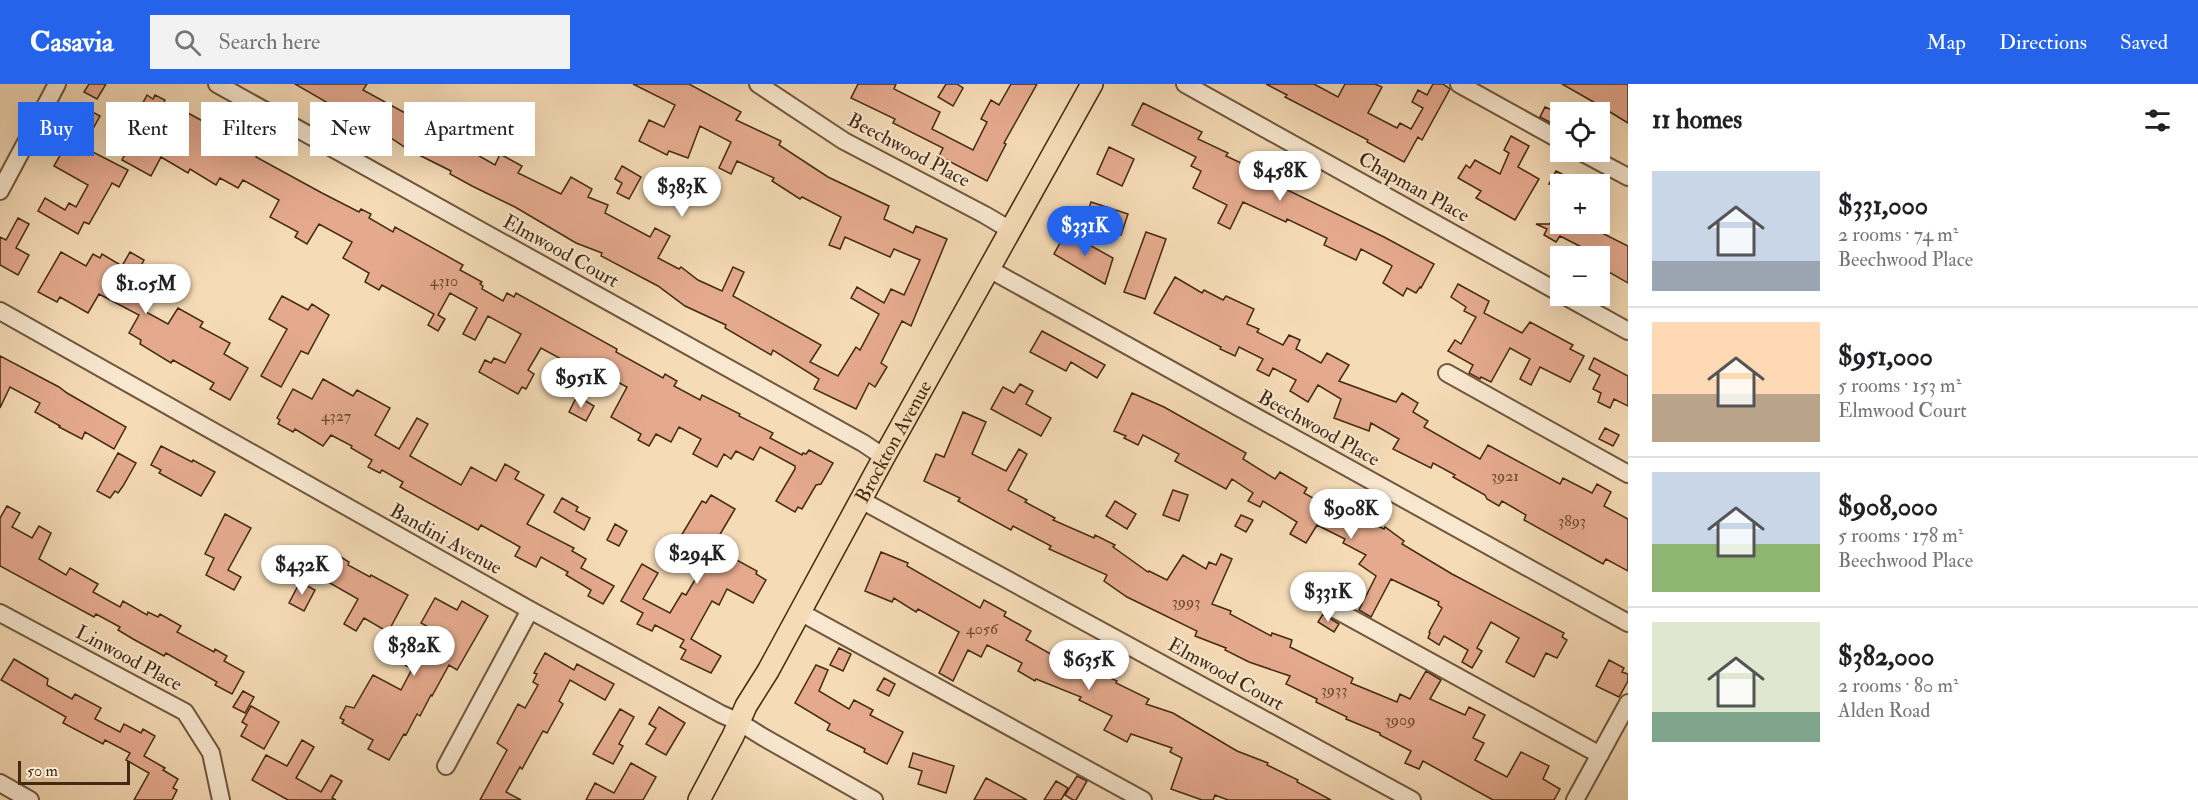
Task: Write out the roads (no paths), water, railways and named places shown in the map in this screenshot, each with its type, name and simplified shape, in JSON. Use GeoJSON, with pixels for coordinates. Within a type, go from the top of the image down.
{"type":"FeatureCollection","features":[{"type":"Feature","properties":{"kind":"main road","name":"Brockton Avenue"},"geometry":{"type":"LineString","coordinates":[[699,800],[746,706],[768,671],[884,457],[1092,84]]}},
{"type":"Feature","properties":{"kind":"street"},"geometry":{"type":"LineString","coordinates":[[0,191],[57,84]]}},
{"type":"Feature","properties":{"kind":"street","name":"Elmwood Court"},"geometry":{"type":"LineString","coordinates":[[217,84],[861,441],[884,457]]}},
{"type":"Feature","properties":{"kind":"street","name":"Beechwood Place"},"geometry":{"type":"LineString","coordinates":[[758,84],[844,141],[1012,231]]}},
{"type":"Feature","properties":{"kind":"street","name":"Chapman Place"},"geometry":{"type":"LineString","coordinates":[[1185,84],[1550,287]]}},
{"type":"Feature","properties":{"kind":"street"},"geometry":{"type":"LineString","coordinates":[[1459,84],[1550,134]]}},
{"type":"Feature","properties":{"kind":"street"},"geometry":{"type":"LineString","coordinates":[[1600,162],[1628,177]]}},
{"type":"Feature","properties":{"kind":"street","name":"Beechwood Place"},"geometry":{"type":"LineString","coordinates":[[989,269],[1628,623]]}},
{"type":"Feature","properties":{"kind":"street"},"geometry":{"type":"LineString","coordinates":[[1584,306],[1628,330]]}},
{"type":"Feature","properties":{"kind":"street","name":"Bandini Avenue"},"geometry":{"type":"LineString","coordinates":[[0,311],[530,610],[721,714],[740,722],[872,799]]}},
{"type":"Feature","properties":{"kind":"street"},"geometry":{"type":"LineString","coordinates":[[1446,373],[1628,474]]}},
{"type":"Feature","properties":{"kind":"street","name":"Elmwood Court"},"geometry":{"type":"LineString","coordinates":[[861,500],[1412,800]]}},
{"type":"Feature","properties":{"kind":"street"},"geometry":{"type":"LineString","coordinates":[[1329,606],[1600,755]]}},
{"type":"Feature","properties":{"kind":"street"},"geometry":{"type":"LineString","coordinates":[[446,766],[530,610]]}},
{"type":"Feature","properties":{"kind":"street","name":"Linwood Place"},"geometry":{"type":"LineString","coordinates":[[0,612],[185,712],[211,753],[221,800]]}},
{"type":"Feature","properties":{"kind":"street"},"geometry":{"type":"LineString","coordinates":[[800,612],[1143,800]]}},
{"type":"Feature","properties":{"kind":"street"},"geometry":{"type":"LineString","coordinates":[[1575,800],[1628,703]]}},
{"type":"Feature","properties":{"kind":"street"},"geometry":{"type":"LineString","coordinates":[[0,783],[30,800]]}}]}
